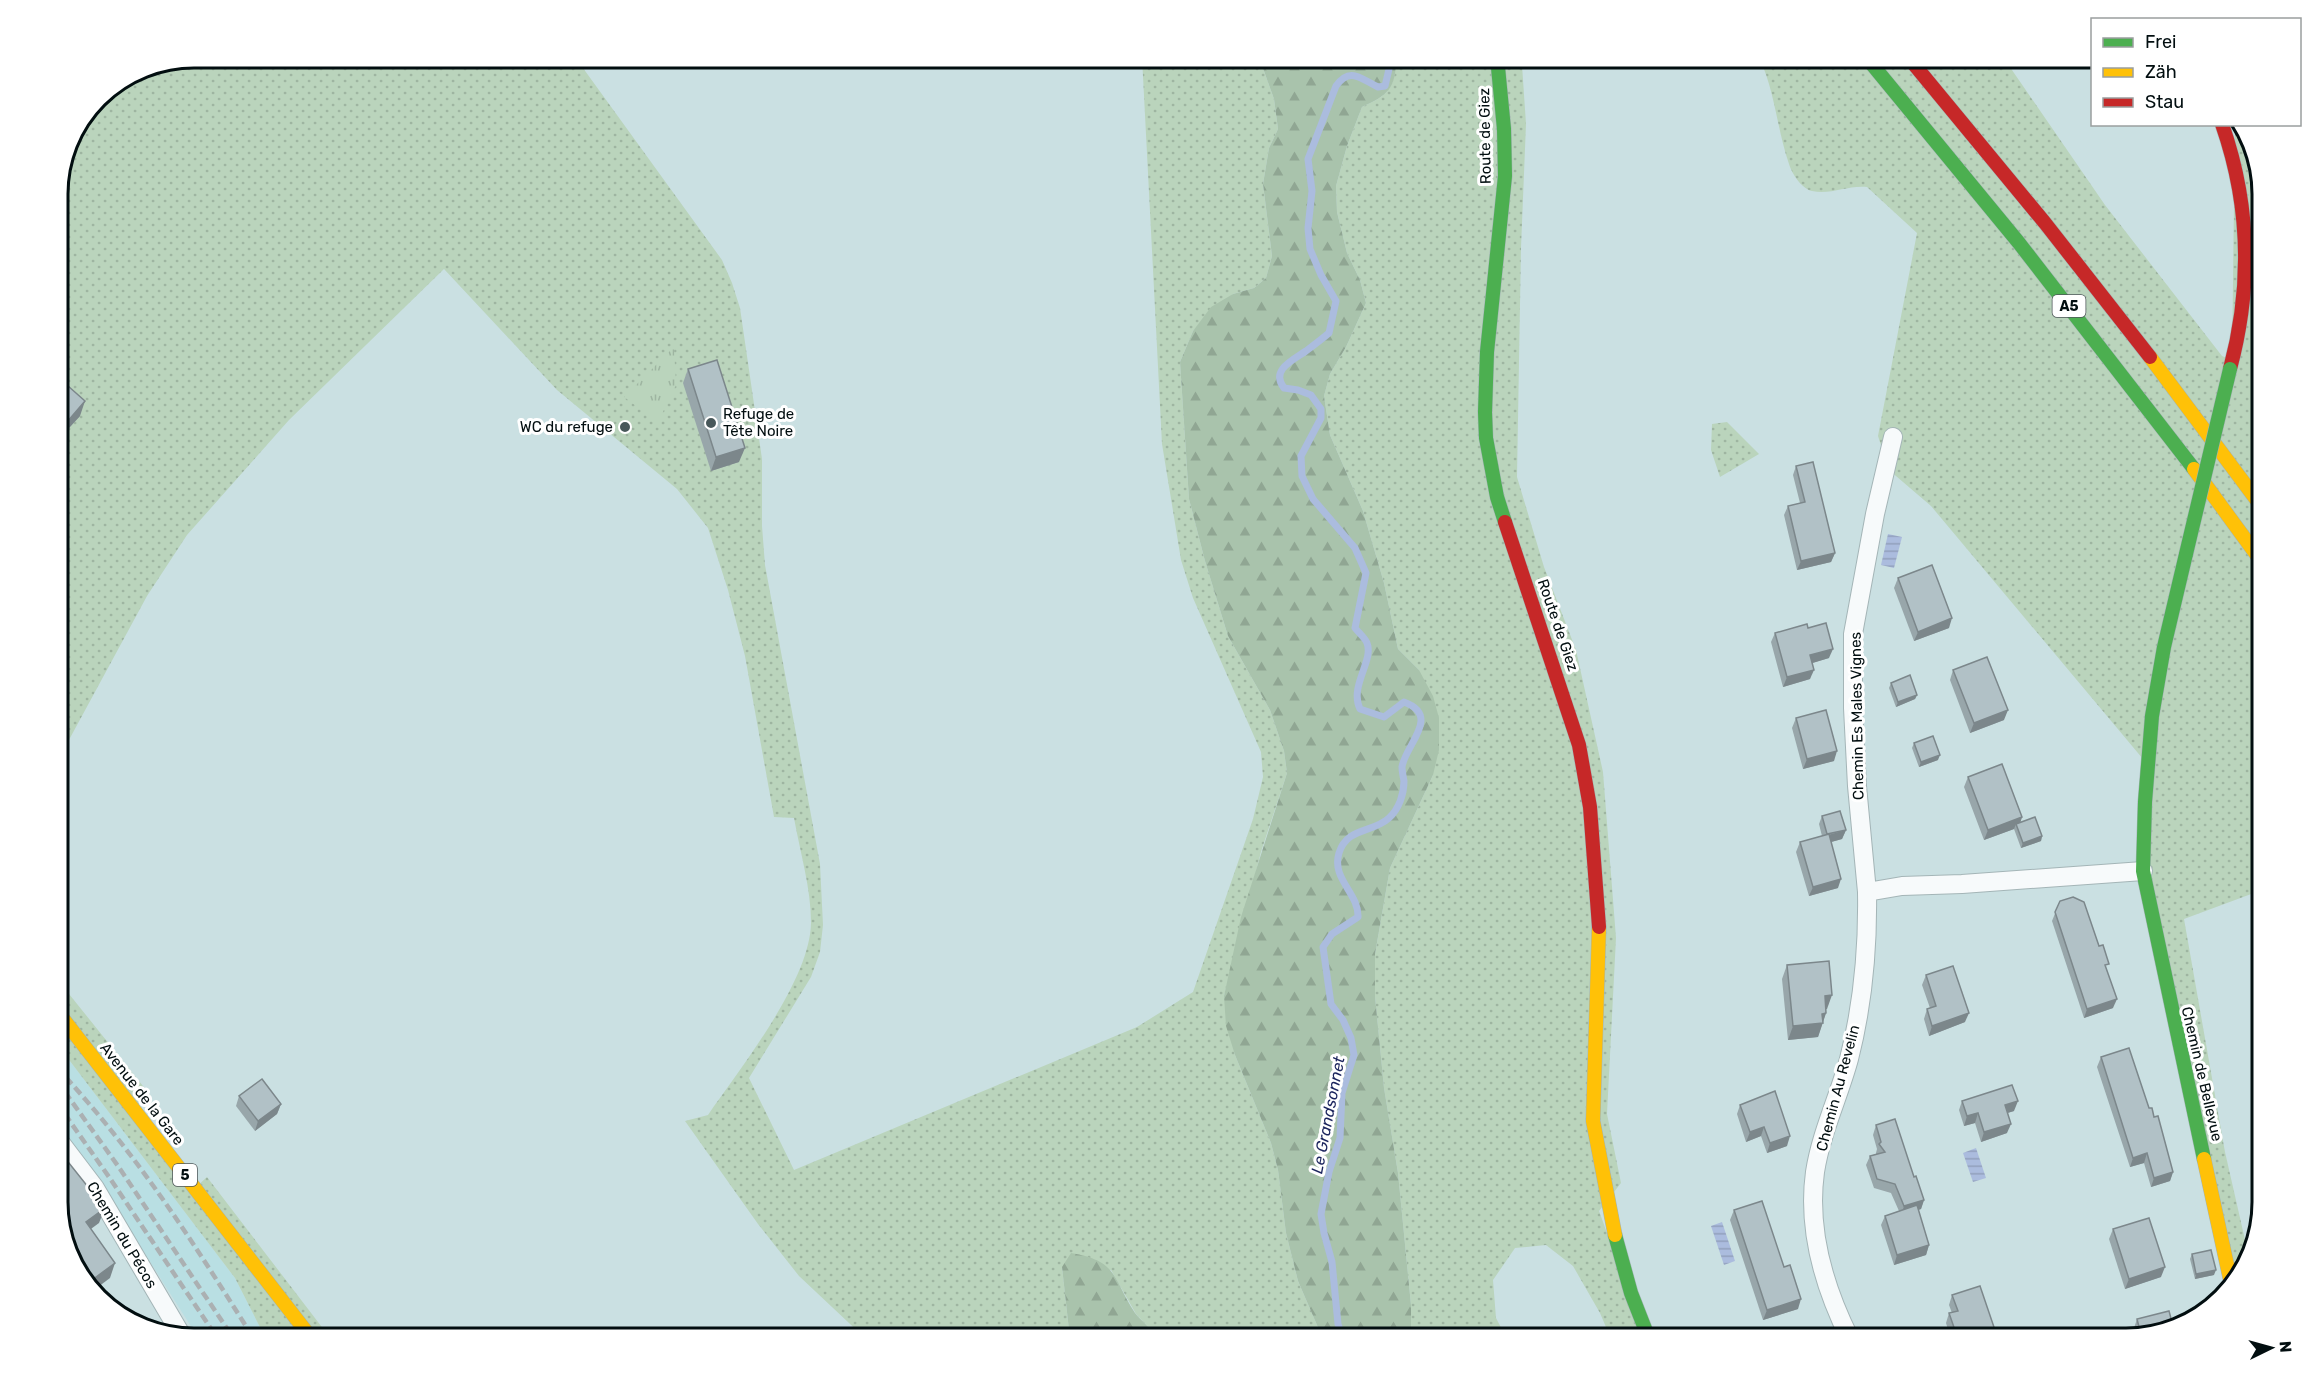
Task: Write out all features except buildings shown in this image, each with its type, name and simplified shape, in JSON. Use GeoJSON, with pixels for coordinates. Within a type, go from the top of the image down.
{"type":"FeatureCollection","features":[{"type":"Feature","properties":{"kind":"main road","name":"Route de Giez"},"geometry":{"type":"LineString","coordinates":[[1498,68],[1504,129],[1504,176],[1487,352],[1486,438],[1497,497],[1579,746],[1590,807],[1595,851],[1599,936],[1593,1121],[1608,1205],[1631,1293],[1645,1328]]}},
{"type":"Feature","properties":{"kind":"main road","name":"A5"},"geometry":{"type":"LineString","coordinates":[[1875,68],[1948,154],[2103,349],[2251,548]]}},
{"type":"Feature","properties":{"kind":"main road","name":"A5"},"geometry":{"type":"LineString","coordinates":[[1917,68],[1978,140],[2131,332],[2251,493]]}},
{"type":"Feature","properties":{"kind":"main road","name":"Chemin de Bellevue"},"geometry":{"type":"LineString","coordinates":[[2223,126],[2236,175],[2244,220],[2246,249],[2243,312],[2164,647],[2152,716],[2145,802],[2143,872],[2229,1274]]}},
{"type":"Feature","properties":{"kind":"main road","name":"Avenue de la Gare"},"geometry":{"type":"LineString","coordinates":[[68,1025],[303,1328]]}},
{"type":"Feature","properties":{"kind":"street","name":"Chemin Es Males Vignes"},"geometry":{"type":"LineString","coordinates":[[1867,892],[1857,786],[1853,708],[1853,634],[1875,514],[1893,436]]}},
{"type":"Feature","properties":{"kind":"street"},"geometry":{"type":"LineString","coordinates":[[1867,892],[1902,886],[2143,872]]}},
{"type":"Feature","properties":{"kind":"street","name":"Chemin Au Revelin"},"geometry":{"type":"LineString","coordinates":[[1845,1328],[1834,1306],[1821,1264],[1814,1216],[1815,1171],[1849,1059],[1858,1014],[1865,970],[1867,892]]}},
{"type":"Feature","properties":{"kind":"street","name":"Chemin du Pécos"},"geometry":{"type":"LineString","coordinates":[[68,1152],[95,1188],[177,1327]]}},
{"type":"Feature","properties":{"kind":"shaded area"},"geometry":{"type":"Polygon","coordinates":[[[1888,534],[1902,537],[1894,568],[1881,565],[1888,534]]]}},
{"type":"Feature","properties":{"kind":"shaded area"},"geometry":{"type":"Polygon","coordinates":[[[68,1058],[235,1278],[260,1328],[192,1328],[100,1183],[68,1138],[68,1058]]]}},
{"type":"Feature","properties":{"kind":"shaded area"},"geometry":{"type":"Polygon","coordinates":[[[1976,1148],[1986,1178],[1973,1182],[1963,1153],[1976,1148]]]}},
{"type":"Feature","properties":{"kind":"shaded area"},"geometry":{"type":"Polygon","coordinates":[[[1722,1222],[1735,1261],[1724,1265],[1711,1226],[1722,1222]]]}},
{"type":"Feature","properties":{"kind":"green space"},"geometry":{"type":"Polygon","coordinates":[[[185,68],[583,68],[722,260],[740,308],[762,459],[762,526],[765,565],[820,864],[823,925],[820,952],[811,977],[749,1078],[794,1170],[1137,1027],[1193,992],[1253,819],[1263,777],[1261,752],[1193,598],[1181,560],[1162,444],[1143,68],[1263,68],[1274,99],[1278,129],[1269,148],[1263,184],[1272,256],[1266,278],[1254,288],[1233,294],[1193,331],[1180,362],[1189,499],[1205,561],[1228,636],[1270,710],[1284,751],[1287,773],[1261,852],[1224,996],[1235,1055],[1271,1143],[1278,1170],[1286,1233],[1298,1281],[1318,1328],[1149,1328],[1136,1314],[1111,1270],[1062,1267],[1069,1328],[854,1328],[799,1276],[758,1224],[685,1121],[708,1115],[772,1023],[799,971],[808,946],[811,923],[807,883],[794,818],[774,817],[745,656],[728,590],[708,528],[677,489],[557,390],[444,269],[289,420],[187,535],[147,596],[68,742],[68,185],[77,145],[99,110],[117,94],[145,77],[185,68]]]}},
{"type":"Feature","properties":{"kind":"green space"},"geometry":{"type":"Polygon","coordinates":[[[1263,68],[1396,68],[1389,90],[1362,107],[1347,146],[1336,186],[1337,212],[1347,253],[1360,280],[1366,303],[1346,347],[1330,374],[1324,396],[1330,435],[1363,511],[1384,583],[1398,649],[1419,670],[1433,696],[1439,718],[1439,750],[1433,775],[1390,868],[1375,954],[1375,996],[1384,1088],[1398,1173],[1411,1305],[1411,1328],[1318,1328],[1298,1281],[1286,1233],[1278,1170],[1271,1143],[1235,1055],[1226,1026],[1224,996],[1241,917],[1287,773],[1284,751],[1270,710],[1228,636],[1205,561],[1189,499],[1180,362],[1193,331],[1211,307],[1233,294],[1254,288],[1266,278],[1272,256],[1263,184],[1269,148],[1278,129],[1274,99],[1263,68]]]}},
{"type":"Feature","properties":{"kind":"green space"},"geometry":{"type":"Polygon","coordinates":[[[1395,68],[1522,68],[1526,124],[1521,248],[1517,477],[1544,567],[1576,650],[1603,772],[1616,938],[1607,1114],[1621,1183],[1599,1211],[1642,1328],[1606,1328],[1573,1266],[1546,1245],[1515,1248],[1493,1280],[1496,1318],[1501,1328],[1411,1328],[1411,1305],[1398,1173],[1384,1088],[1375,996],[1375,954],[1390,868],[1433,775],[1419,670],[1398,649],[1384,583],[1363,511],[1330,435],[1324,396],[1330,374],[1346,347],[1366,303],[1360,280],[1347,253],[1337,212],[1336,186],[1347,146],[1362,107],[1385,94],[1394,76],[1395,68]]]}},
{"type":"Feature","properties":{"kind":"green space"},"geometry":{"type":"Polygon","coordinates":[[[1763,68],[2011,68],[2105,205],[2222,356],[2232,360],[2235,133],[2245,153],[2251,185],[2252,894],[2184,919],[2225,1152],[2245,1241],[2229,1273],[2151,914],[2148,765],[1931,506],[1889,470],[1878,436],[1917,233],[1867,187],[1819,192],[1808,190],[1801,184],[1789,164],[1763,68]]]}},
{"type":"Feature","properties":{"kind":"green space"},"geometry":{"type":"Polygon","coordinates":[[[674,347],[676,385],[658,422],[624,397],[674,347]]]}},
{"type":"Feature","properties":{"kind":"green space"},"geometry":{"type":"Polygon","coordinates":[[[1727,422],[1759,454],[1720,477],[1711,450],[1712,424],[1727,422]]]}},
{"type":"Feature","properties":{"kind":"green space"},"geometry":{"type":"Polygon","coordinates":[[[68,993],[151,1096],[133,1108],[195,1188],[207,1177],[323,1328],[260,1328],[235,1278],[68,1058],[68,993]]]}},
{"type":"Feature","properties":{"kind":"green space"},"geometry":{"type":"Polygon","coordinates":[[[1071,1253],[1087,1256],[1106,1266],[1135,1313],[1148,1328],[1069,1328],[1062,1267],[1071,1253]]]}},
{"type":"Feature","properties":{"kind":"waterway","name":"Le Grandsonnet"},"geometry":{"type":"LineString","coordinates":[[1339,1328],[1332,1262],[1321,1214],[1329,1172],[1340,1138],[1342,1093],[1354,1055],[1351,1038],[1343,1020],[1331,1004],[1323,947],[1332,934],[1358,917],[1357,908],[1339,871],[1339,853],[1343,845],[1354,834],[1383,823],[1396,810],[1403,791],[1402,767],[1421,723],[1420,715],[1415,708],[1404,702],[1384,717],[1360,709],[1357,692],[1368,650],[1366,641],[1355,628],[1366,573],[1355,548],[1313,499],[1302,476],[1301,456],[1321,418],[1321,409],[1311,395],[1284,388],[1280,382],[1280,376],[1285,366],[1329,333],[1336,301],[1310,249],[1308,228],[1312,191],[1308,159],[1336,86],[1341,80],[1351,75],[1378,87],[1385,86],[1389,68]]}},
{"type":"Feature","properties":{"kind":"railway"},"geometry":{"type":"LineString","coordinates":[[68,1080],[107,1125],[152,1184],[247,1328]]}},
{"type":"Feature","properties":{"kind":"railway"},"geometry":{"type":"LineString","coordinates":[[68,1096],[118,1166],[227,1328]]}},
{"type":"Feature","properties":{"kind":"railway"},"geometry":{"type":"LineString","coordinates":[[68,1119],[211,1328]]}},
{"type":"Feature","properties":{"kind":"traffic: fast"},"geometry":{"type":"LineString","coordinates":[[1498,68],[1504,129],[1505,176],[1487,352],[1485,412],[1486,438],[1497,497],[1505,522]]}},
{"type":"Feature","properties":{"kind":"traffic: fast"},"geometry":{"type":"LineString","coordinates":[[1875,68],[2019,243],[2194,469]]}},
{"type":"Feature","properties":{"kind":"traffic: fast"},"geometry":{"type":"LineString","coordinates":[[2186,554],[2230,369]]}},
{"type":"Feature","properties":{"kind":"traffic: fast"},"geometry":{"type":"LineString","coordinates":[[2186,554],[2164,647],[2152,716],[2145,802],[2143,871],[2204,1159]]}},
{"type":"Feature","properties":{"kind":"traffic: fast"},"geometry":{"type":"LineString","coordinates":[[1615,1235],[1631,1293],[1645,1328]]}},
{"type":"Feature","properties":{"kind":"traffic: slow"},"geometry":{"type":"LineString","coordinates":[[2150,357],[2251,493]]}},
{"type":"Feature","properties":{"kind":"traffic: slow"},"geometry":{"type":"LineString","coordinates":[[2194,469],[2251,547]]}},
{"type":"Feature","properties":{"kind":"traffic: slow"},"geometry":{"type":"LineString","coordinates":[[1599,927],[1593,1121],[1615,1235]]}},
{"type":"Feature","properties":{"kind":"traffic: slow"},"geometry":{"type":"LineString","coordinates":[[68,1025],[303,1328]]}},
{"type":"Feature","properties":{"kind":"traffic: slow"},"geometry":{"type":"LineString","coordinates":[[2204,1159],[2229,1273]]}},
{"type":"Feature","properties":{"kind":"traffic: jam"},"geometry":{"type":"LineString","coordinates":[[1917,68],[2045,223],[2150,357]]}},
{"type":"Feature","properties":{"kind":"traffic: jam"},"geometry":{"type":"LineString","coordinates":[[2223,126],[2238,184],[2245,246],[2242,307],[2230,369]]}},
{"type":"Feature","properties":{"kind":"traffic: jam"},"geometry":{"type":"LineString","coordinates":[[1505,522],[1579,745],[1590,807],[1599,927]]}},
{"type":"Feature","properties":{"kind":"place","name":"Refuge de Tête Noire"},"geometry":{"type":"Point","coordinates":[711,423]}},
{"type":"Feature","properties":{"kind":"place","name":"WC du refuge"},"geometry":{"type":"Point","coordinates":[625,427]}}]}
